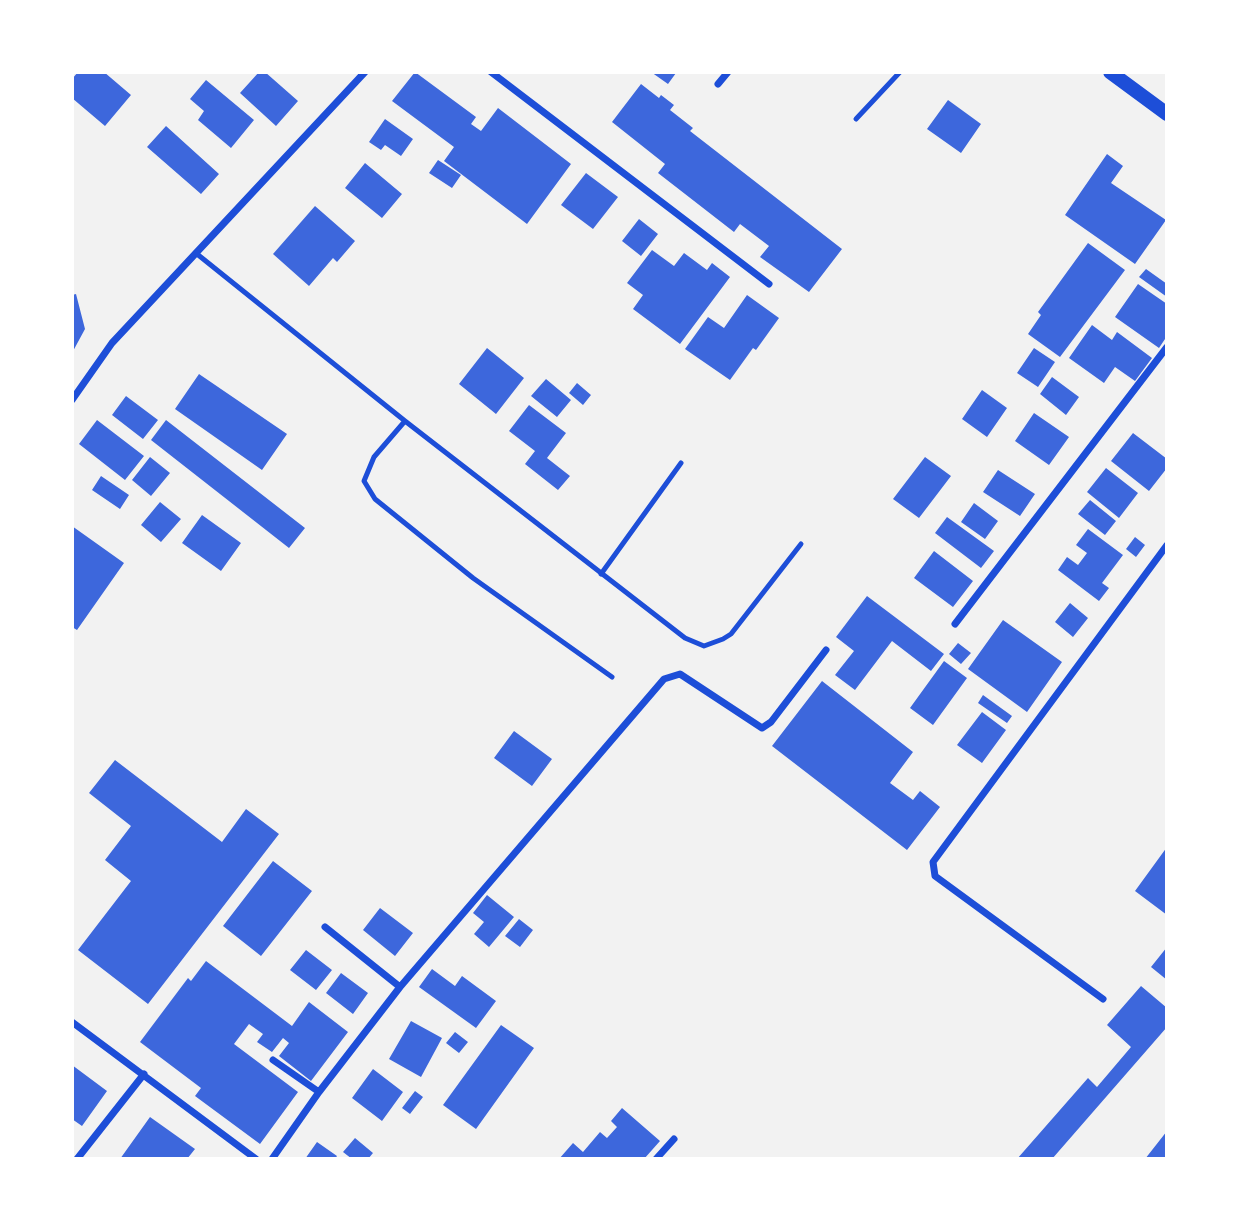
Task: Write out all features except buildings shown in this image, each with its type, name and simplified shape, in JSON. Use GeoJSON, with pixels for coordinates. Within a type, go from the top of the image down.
{"type":"FeatureCollection","features":[{"type":"Feature","properties":{"kind":"main road"},"geometry":{"type":"LineString","coordinates":[[1110,72],[1167,114]]}},
{"type":"Feature","properties":{"kind":"street"},"geometry":{"type":"LineString","coordinates":[[72,400],[111,344],[365,72]]}},
{"type":"Feature","properties":{"kind":"street"},"geometry":{"type":"LineString","coordinates":[[491,72],[769,284]]}},
{"type":"Feature","properties":{"kind":"street"},"geometry":{"type":"LineString","coordinates":[[718,85],[729,72]]}},
{"type":"Feature","properties":{"kind":"street"},"geometry":{"type":"LineString","coordinates":[[955,624],[1167,347]]}},
{"type":"Feature","properties":{"kind":"street"},"geometry":{"type":"LineString","coordinates":[[1104,999],[935,876],[933,862],[1167,545]]}},
{"type":"Feature","properties":{"kind":"street"},"geometry":{"type":"LineString","coordinates":[[272,1159],[319,1092],[400,987],[664,680],[680,674],[761,728],[771,722],[826,650]]}},
{"type":"Feature","properties":{"kind":"street"},"geometry":{"type":"LineString","coordinates":[[325,927],[400,987]]}},
{"type":"Feature","properties":{"kind":"street"},"geometry":{"type":"LineString","coordinates":[[72,1022],[256,1159]]}},
{"type":"Feature","properties":{"kind":"street"},"geometry":{"type":"LineString","coordinates":[[273,1060],[319,1092]]}},
{"type":"Feature","properties":{"kind":"street"},"geometry":{"type":"LineString","coordinates":[[78,1159],[144,1074]]}},
{"type":"Feature","properties":{"kind":"street"},"geometry":{"type":"LineString","coordinates":[[656,1159],[674,1139]]}},
{"type":"Feature","properties":{"kind":"lane"},"geometry":{"type":"LineString","coordinates":[[856,119],[900,72]]}},
{"type":"Feature","properties":{"kind":"lane"},"geometry":{"type":"LineString","coordinates":[[197,254],[405,421],[685,638],[704,646],[731,634],[802,544]]}},
{"type":"Feature","properties":{"kind":"lane"},"geometry":{"type":"LineString","coordinates":[[405,421],[374,457],[364,481],[374,499],[473,578],[612,677]]}},
{"type":"Feature","properties":{"kind":"lane"},"geometry":{"type":"LineString","coordinates":[[601,574],[681,463]]}}]}
